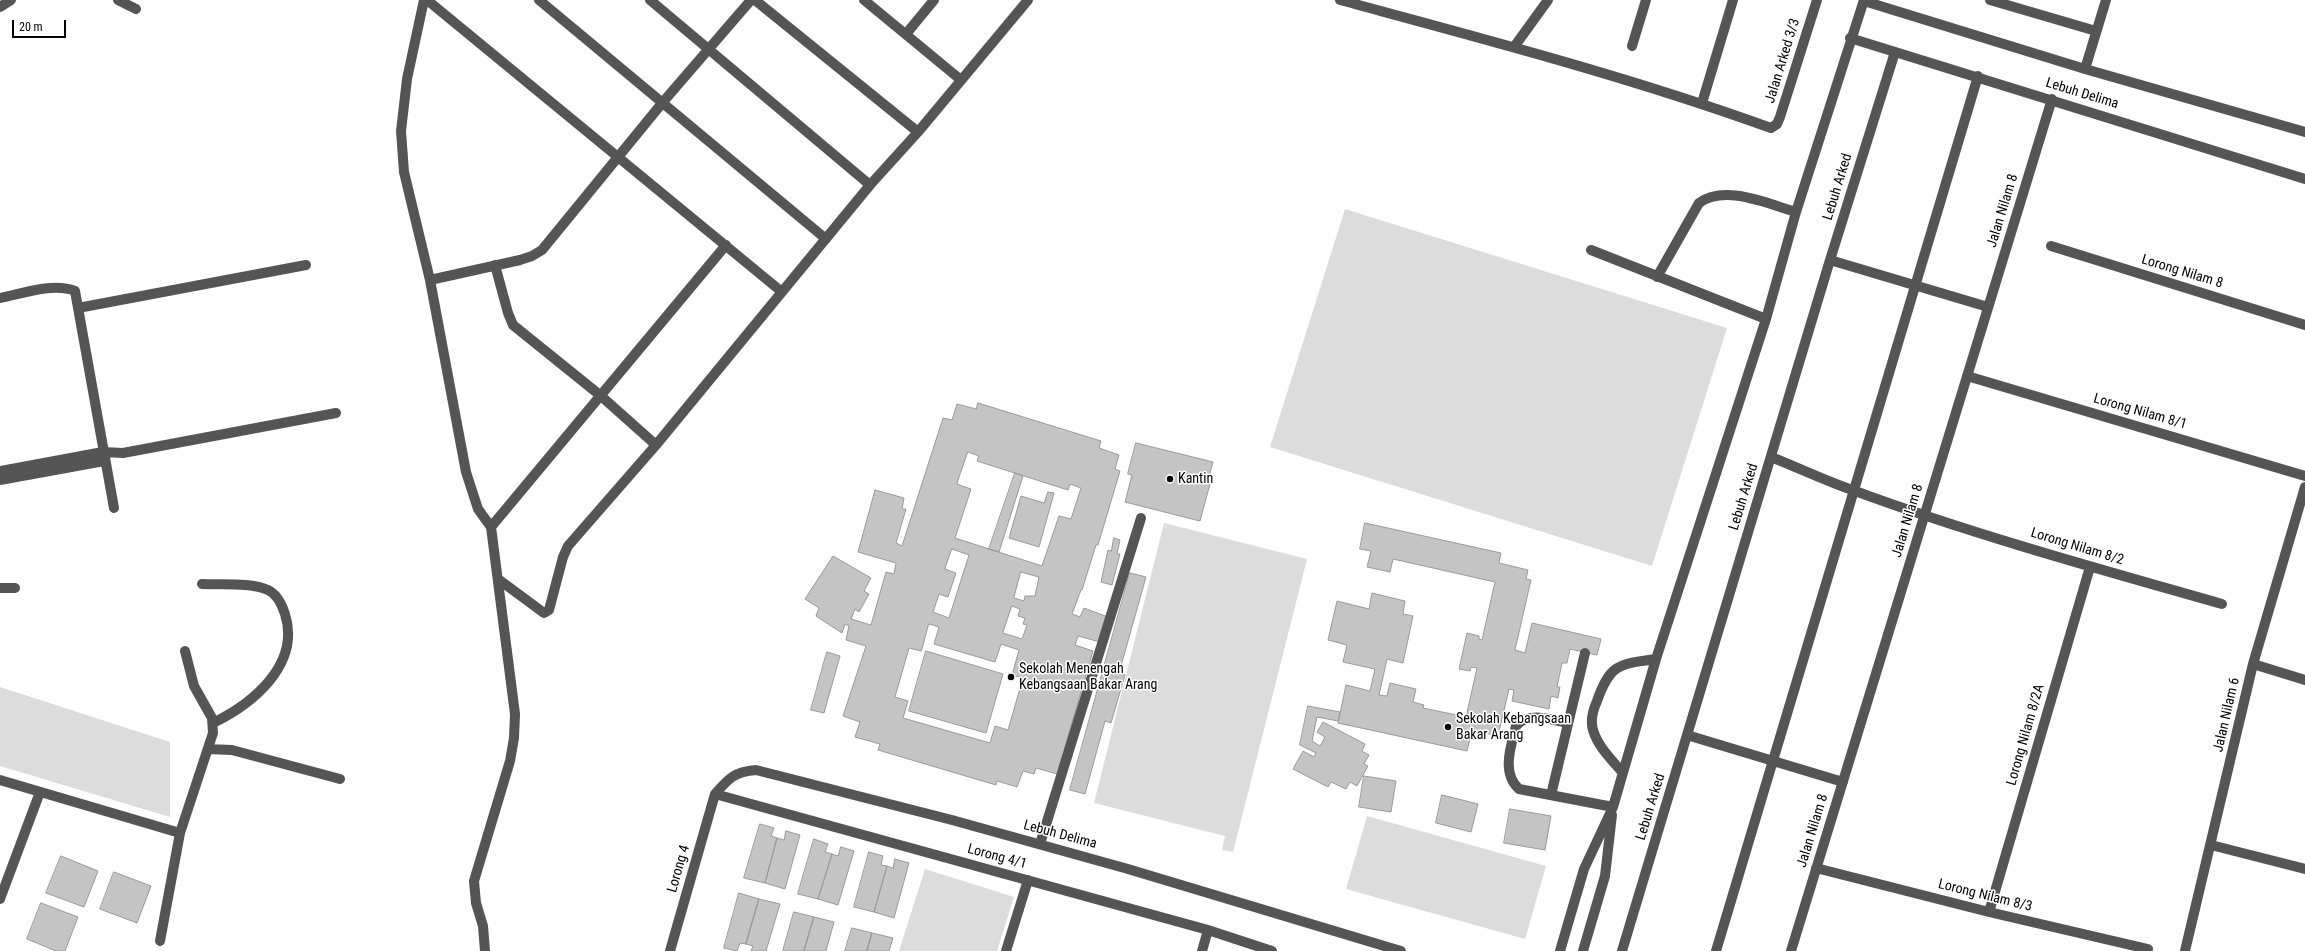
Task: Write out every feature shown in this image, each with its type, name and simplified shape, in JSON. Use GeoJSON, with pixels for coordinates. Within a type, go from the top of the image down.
{"type":"FeatureCollection","features":[{"type":"Feature","properties":{"kind":"street"},"geometry":{"type":"LineString","coordinates":[[0,7],[11,0]]}},
{"type":"Feature","properties":{"kind":"street"},"geometry":{"type":"LineString","coordinates":[[118,0],[136,9]]}},
{"type":"Feature","properties":{"kind":"street"},"geometry":{"type":"LineString","coordinates":[[485,951],[483,926],[476,903],[474,881],[510,761],[514,738],[515,714],[491,527],[478,509],[466,472],[430,280],[404,172],[402,131],[407,79],[425,0],[782,292]]}},
{"type":"Feature","properties":{"kind":"street"},"geometry":{"type":"LineString","coordinates":[[539,0],[826,239]]}},
{"type":"Feature","properties":{"kind":"street"},"geometry":{"type":"LineString","coordinates":[[650,0],[870,185]]}},
{"type":"Feature","properties":{"kind":"street"},"geometry":{"type":"LineString","coordinates":[[430,280],[532,256],[542,250],[663,102],[751,0]]}},
{"type":"Feature","properties":{"kind":"street"},"geometry":{"type":"LineString","coordinates":[[755,0],[918,132]]}},
{"type":"Feature","properties":{"kind":"street"},"geometry":{"type":"LineString","coordinates":[[864,0],[961,80]]}},
{"type":"Feature","properties":{"kind":"street"},"geometry":{"type":"LineString","coordinates":[[906,34],[934,0]]}},
{"type":"Feature","properties":{"kind":"street"},"geometry":{"type":"LineString","coordinates":[[498,579],[544,613],[549,610],[563,557],[568,546],[656,445],[870,185],[918,132],[1028,0]]}},
{"type":"Feature","properties":{"kind":"street"},"geometry":{"type":"LineString","coordinates":[[1340,0],[1514,47],[1702,103],[1734,0]]}},
{"type":"Feature","properties":{"kind":"street"},"geometry":{"type":"LineString","coordinates":[[1514,47],[1548,0]]}},
{"type":"Feature","properties":{"kind":"street"},"geometry":{"type":"LineString","coordinates":[[1632,46],[1646,0]]}},
{"type":"Feature","properties":{"kind":"street","name":"Jalan Arked 3/3"},"geometry":{"type":"LineString","coordinates":[[1702,103],[1771,128],[1777,124],[1817,0]]}},
{"type":"Feature","properties":{"kind":"street"},"geometry":{"type":"LineString","coordinates":[[1560,951],[1584,869],[1613,807],[1656,660],[1766,319],[1796,212],[1850,38],[1864,0],[1896,4],[2085,68],[2305,132]]}},
{"type":"Feature","properties":{"kind":"street"},"geometry":{"type":"LineString","coordinates":[[1990,0],[2096,31]]}},
{"type":"Feature","properties":{"kind":"street"},"geometry":{"type":"LineString","coordinates":[[2085,68],[2106,0]]}},
{"type":"Feature","properties":{"kind":"street","name":"Lebuh Delima"},"geometry":{"type":"LineString","coordinates":[[1850,38],[1978,76],[2305,179]]}},
{"type":"Feature","properties":{"kind":"street","name":"Lebuh Arked"},"geometry":{"type":"LineString","coordinates":[[1622,951],[1830,260],[1895,52]]}},
{"type":"Feature","properties":{"kind":"street"},"geometry":{"type":"LineString","coordinates":[[1716,951],[1978,76]]}},
{"type":"Feature","properties":{"kind":"street","name":"Jalan Nilam 8"},"geometry":{"type":"LineString","coordinates":[[1791,951],[2052,99]]}},
{"type":"Feature","properties":{"kind":"street"},"geometry":{"type":"LineString","coordinates":[[1657,277],[1699,203],[1708,196],[1719,194],[1745,198],[1796,212]]}},
{"type":"Feature","properties":{"kind":"street"},"geometry":{"type":"LineString","coordinates":[[491,527],[726,245]]}},
{"type":"Feature","properties":{"kind":"street","name":"Lorong Nilam 8"},"geometry":{"type":"LineString","coordinates":[[2051,246],[2305,325]]}},
{"type":"Feature","properties":{"kind":"street"},"geometry":{"type":"LineString","coordinates":[[1591,250],[1766,319]]}},
{"type":"Feature","properties":{"kind":"street"},"geometry":{"type":"LineString","coordinates":[[1830,260],[1988,307]]}},
{"type":"Feature","properties":{"kind":"street"},"geometry":{"type":"LineString","coordinates":[[78,308],[306,265]]}},
{"type":"Feature","properties":{"kind":"street"},"geometry":{"type":"LineString","coordinates":[[495,265],[508,313],[513,325],[601,396],[656,445]]}},
{"type":"Feature","properties":{"kind":"street"},"geometry":{"type":"LineString","coordinates":[[0,298],[56,287],[67,288],[75,291],[114,508]]}},
{"type":"Feature","properties":{"kind":"street","name":"Lorong Nilam 8/1"},"geometry":{"type":"LineString","coordinates":[[1967,376],[2305,476]]}},
{"type":"Feature","properties":{"kind":"street"},"geometry":{"type":"LineString","coordinates":[[0,480],[123,453],[336,413]]}},
{"type":"Feature","properties":{"kind":"street","name":"Lorong Nilam 8/2"},"geometry":{"type":"LineString","coordinates":[[1771,456],[1854,491],[1924,515],[2090,567],[2222,604]]}},
{"type":"Feature","properties":{"kind":"street"},"geometry":{"type":"LineString","coordinates":[[0,471],[104,457]]}},
{"type":"Feature","properties":{"kind":"street","name":"Jalan Nilam 6"},"geometry":{"type":"LineString","coordinates":[[2185,951],[2253,664],[2305,487]]}},
{"type":"Feature","properties":{"kind":"street"},"geometry":{"type":"LineString","coordinates":[[1040,844],[1141,518]]}},
{"type":"Feature","properties":{"kind":"street","name":"Lorong Nilam 8/2A"},"geometry":{"type":"LineString","coordinates":[[1989,912],[2090,567]]}},
{"type":"Feature","properties":{"kind":"street"},"geometry":{"type":"LineString","coordinates":[[202,584],[251,586],[269,590],[280,602],[286,618],[288,634],[279,668],[264,688],[230,715],[213,723]]}},
{"type":"Feature","properties":{"kind":"street"},"geometry":{"type":"LineString","coordinates":[[0,588],[15,588]]}},
{"type":"Feature","properties":{"kind":"street"},"geometry":{"type":"LineString","coordinates":[[160,941],[180,833],[213,733],[212,718],[194,686],[185,651]]}},
{"type":"Feature","properties":{"kind":"street"},"geometry":{"type":"LineString","coordinates":[[1551,795],[1585,653]]}},
{"type":"Feature","properties":{"kind":"street"},"geometry":{"type":"LineString","coordinates":[[1623,773],[1598,743],[1593,729],[1592,714],[1605,679],[1614,670],[1627,663],[1656,660]]}},
{"type":"Feature","properties":{"kind":"street"},"geometry":{"type":"LineString","coordinates":[[2253,664],[2305,680]]}},
{"type":"Feature","properties":{"kind":"street"},"geometry":{"type":"LineString","coordinates":[[1568,723],[1532,717],[1520,720],[1516,726],[1508,768],[1512,782],[1519,789],[1613,807]]}},
{"type":"Feature","properties":{"kind":"street"},"geometry":{"type":"LineString","coordinates":[[1687,735],[1843,782]]}},
{"type":"Feature","properties":{"kind":"street"},"geometry":{"type":"LineString","coordinates":[[208,749],[232,750],[340,779]]}},
{"type":"Feature","properties":{"kind":"street","name":"Lebuh Delima"},"geometry":{"type":"LineString","coordinates":[[715,794],[726,782],[740,772],[756,770],[1040,844],[1401,951]]}},
{"type":"Feature","properties":{"kind":"street"},"geometry":{"type":"LineString","coordinates":[[0,780],[180,833]]}},
{"type":"Feature","properties":{"kind":"street"},"geometry":{"type":"LineString","coordinates":[[0,899],[40,792]]}},
{"type":"Feature","properties":{"kind":"street","name":"Lorong 4/1"},"geometry":{"type":"LineString","coordinates":[[715,794],[1208,930],[1271,951]]}},
{"type":"Feature","properties":{"kind":"street","name":"Lorong 4"},"geometry":{"type":"LineString","coordinates":[[670,951],[715,794]]}},
{"type":"Feature","properties":{"kind":"street"},"geometry":{"type":"LineString","coordinates":[[1583,951],[1605,876],[1613,807]]}},
{"type":"Feature","properties":{"kind":"street"},"geometry":{"type":"LineString","coordinates":[[2211,845],[2305,869]]}},
{"type":"Feature","properties":{"kind":"street","name":"Lorong Nilam 8/3"},"geometry":{"type":"LineString","coordinates":[[1816,868],[1989,912],[2148,949]]}},
{"type":"Feature","properties":{"kind":"street"},"geometry":{"type":"LineString","coordinates":[[1006,951],[1028,880]]}},
{"type":"Feature","properties":{"kind":"street"},"geometry":{"type":"LineString","coordinates":[[1202,951],[1208,930]]}},
{"type":"Feature","properties":{"kind":"shaded area"},"geometry":{"type":"Polygon","coordinates":[[[1345,209],[1727,328],[1652,566],[1270,447],[1345,209]]]}},
{"type":"Feature","properties":{"kind":"shaded area"},"geometry":{"type":"Polygon","coordinates":[[[1164,523],[1307,559],[1233,852],[1222,850],[1225,836],[1094,803],[1164,523]]]}},
{"type":"Feature","properties":{"kind":"shaded area"},"geometry":{"type":"Polygon","coordinates":[[[0,687],[170,742],[170,817],[0,766],[0,687]]]}},
{"type":"Feature","properties":{"kind":"shaded area"},"geometry":{"type":"Polygon","coordinates":[[[1367,816],[1546,866],[1525,939],[1346,889],[1367,816]]]}},
{"type":"Feature","properties":{"kind":"shaded area"},"geometry":{"type":"Polygon","coordinates":[[[925,869],[1014,897],[997,951],[899,951],[925,869]]]}},
{"type":"Feature","properties":{"kind":"building"},"geometry":{"type":"Polygon","coordinates":[[[978,403],[1101,441],[1099,448],[1119,455],[1115,469],[1120,471],[1098,545],[1096,545],[1082,590],[1072,614],[1080,617],[1084,608],[1108,617],[1100,642],[1078,636],[1075,645],[1093,651],[1057,774],[1036,768],[1034,774],[1023,771],[1017,787],[997,781],[996,785],[878,750],[880,744],[855,737],[860,722],[843,716],[866,646],[846,640],[849,626],[845,624],[842,633],[816,616],[819,608],[805,599],[833,556],[871,578],[864,591],[869,594],[859,612],[855,609],[851,619],[871,625],[886,572],[894,574],[896,563],[858,552],[875,490],[904,498],[902,509],[906,509],[896,543],[902,546],[943,418],[952,420],[957,404],[976,409],[978,403]],[[968,452],[957,484],[971,489],[955,538],[1042,566],[1059,516],[1071,519],[1081,488],[1070,484],[1068,490],[977,461],[979,456],[968,452]],[[952,549],[945,569],[956,573],[948,597],[939,594],[933,612],[949,618],[969,555],[952,549]],[[1021,572],[1014,598],[1024,601],[1025,596],[1035,596],[1039,577],[1021,572]],[[1012,606],[1003,633],[1022,639],[1027,625],[1023,624],[1025,618],[1018,616],[1020,609],[1012,606]],[[929,624],[921,651],[909,648],[895,697],[908,701],[903,718],[990,743],[995,726],[1008,730],[1023,678],[1012,675],[1019,650],[1001,644],[995,662],[934,644],[939,627],[929,624]]]}},
{"type":"Feature","properties":{"kind":"building","name":"Kantin"},"geometry":{"type":"Polygon","coordinates":[[[1136,443],[1213,462],[1207,484],[1210,484],[1200,521],[1125,502],[1132,475],[1128,474],[1136,443]]]}},
{"type":"Feature","properties":{"kind":"building"},"geometry":{"type":"Polygon","coordinates":[[[1015,473],[1023,476],[999,552],[989,549],[1015,473]]]}},
{"type":"Feature","properties":{"kind":"building"},"geometry":{"type":"Polygon","coordinates":[[[1048,492],[1054,493],[1039,547],[1009,538],[1021,496],[1044,503],[1048,492]]]}},
{"type":"Feature","properties":{"kind":"building"},"geometry":{"type":"Polygon","coordinates":[[[1365,523],[1501,553],[1499,563],[1528,570],[1526,579],[1531,580],[1515,650],[1525,653],[1532,623],[1601,639],[1597,655],[1570,649],[1567,663],[1562,663],[1557,687],[1560,687],[1558,698],[1551,696],[1549,709],[1512,701],[1514,690],[1509,689],[1498,736],[1472,730],[1467,751],[1338,723],[1346,685],[1370,691],[1375,669],[1343,662],[1347,645],[1328,640],[1337,601],[1369,609],[1372,593],[1405,601],[1403,614],[1413,616],[1403,663],[1387,659],[1379,695],[1387,696],[1390,683],[1416,689],[1413,702],[1424,705],[1423,708],[1466,717],[1477,668],[1471,667],[1470,671],[1459,669],[1467,633],[1479,636],[1479,639],[1482,640],[1495,582],[1393,559],[1390,572],[1367,567],[1371,551],[1360,549],[1365,523]]]}},
{"type":"Feature","properties":{"kind":"building"},"geometry":{"type":"Polygon","coordinates":[[[1114,538],[1120,540],[1117,554],[1120,554],[1112,585],[1101,582],[1108,550],[1111,551],[1114,538]]]}},
{"type":"Feature","properties":{"kind":"building"},"geometry":{"type":"Polygon","coordinates":[[[1130,573],[1146,577],[1119,673],[1125,675],[1111,723],[1105,721],[1085,794],[1070,790],[1130,573]]]}},
{"type":"Feature","properties":{"kind":"building"},"geometry":{"type":"Polygon","coordinates":[[[926,651],[1003,674],[986,733],[909,711],[926,651]]]}},
{"type":"Feature","properties":{"kind":"building"},"geometry":{"type":"Polygon","coordinates":[[[827,652],[840,656],[824,713],[811,710],[827,652]]]}},
{"type":"Feature","properties":{"kind":"building"},"geometry":{"type":"Polygon","coordinates":[[[1308,706],[1340,712],[1338,721],[1317,717],[1312,741],[1320,746],[1325,737],[1317,732],[1323,722],[1365,744],[1362,751],[1369,755],[1364,764],[1368,766],[1357,786],[1350,782],[1346,789],[1331,782],[1328,787],[1293,769],[1303,751],[1314,757],[1316,753],[1300,745],[1308,706]]]}},
{"type":"Feature","properties":{"kind":"building"},"geometry":{"type":"Polygon","coordinates":[[[1364,776],[1396,781],[1391,812],[1359,807],[1364,776]]]}},
{"type":"Feature","properties":{"kind":"building"},"geometry":{"type":"Polygon","coordinates":[[[1442,795],[1478,804],[1471,832],[1436,823],[1442,795]]]}},
{"type":"Feature","properties":{"kind":"building"},"geometry":{"type":"Polygon","coordinates":[[[1510,809],[1551,816],[1545,850],[1504,843],[1510,809]]]}},
{"type":"Feature","properties":{"kind":"building"},"geometry":{"type":"Polygon","coordinates":[[[760,824],[774,828],[771,836],[777,838],[765,883],[744,878],[760,824]]]}},
{"type":"Feature","properties":{"kind":"building"},"geometry":{"type":"Polygon","coordinates":[[[786,831],[800,835],[785,889],[765,883],[777,838],[784,840],[786,831]]]}},
{"type":"Feature","properties":{"kind":"building"},"geometry":{"type":"Polygon","coordinates":[[[814,839],[828,844],[825,852],[832,854],[818,899],[798,894],[814,839]]]}},
{"type":"Feature","properties":{"kind":"building"},"geometry":{"type":"Polygon","coordinates":[[[841,847],[854,851],[838,905],[818,899],[832,854],[838,856],[841,847]]]}},
{"type":"Feature","properties":{"kind":"building"},"geometry":{"type":"Polygon","coordinates":[[[869,852],[883,856],[881,865],[887,866],[874,912],[854,907],[869,852]]]}},
{"type":"Feature","properties":{"kind":"building"},"geometry":{"type":"Polygon","coordinates":[[[61,856],[98,871],[84,907],[46,893],[61,856]]]}},
{"type":"Feature","properties":{"kind":"building"},"geometry":{"type":"Polygon","coordinates":[[[895,859],[909,863],[894,918],[874,912],[887,866],[893,868],[895,859]]]}},
{"type":"Feature","properties":{"kind":"building"},"geometry":{"type":"Polygon","coordinates":[[[114,872],[151,886],[137,923],[100,909],[114,872]]]}},
{"type":"Feature","properties":{"kind":"building"},"geometry":{"type":"Polygon","coordinates":[[[739,893],[759,899],[746,944],[740,943],[737,951],[724,948],[739,893]]]}},
{"type":"Feature","properties":{"kind":"building"},"geometry":{"type":"Polygon","coordinates":[[[759,899],[780,904],[766,951],[751,951],[753,946],[746,944],[759,899]]]}},
{"type":"Feature","properties":{"kind":"building"},"geometry":{"type":"Polygon","coordinates":[[[41,903],[78,917],[65,951],[56,951],[27,939],[41,903]]]}},
{"type":"Feature","properties":{"kind":"building"},"geometry":{"type":"Polygon","coordinates":[[[794,912],[814,917],[804,951],[783,951],[794,912]]]}},
{"type":"Feature","properties":{"kind":"building"},"geometry":{"type":"Polygon","coordinates":[[[814,917],[834,922],[826,951],[804,951],[814,917]]]}},
{"type":"Feature","properties":{"kind":"building"},"geometry":{"type":"Polygon","coordinates":[[[852,928],[872,933],[867,951],[845,951],[852,928]]]}},
{"type":"Feature","properties":{"kind":"building"},"geometry":{"type":"Polygon","coordinates":[[[872,933],[893,938],[889,951],[867,951],[872,933]]]}},
{"type":"Feature","properties":{"kind":"place","name":"Kantin"},"geometry":{"type":"Point","coordinates":[1170,479]}},
{"type":"Feature","properties":{"kind":"place","name":"Sekolah Menengah Kebangsaan Bakar Arang"},"geometry":{"type":"Point","coordinates":[1011,677]}},
{"type":"Feature","properties":{"kind":"place","name":"Sekolah Kebangsaan Bakar Arang"},"geometry":{"type":"Point","coordinates":[1448,727]}}]}
